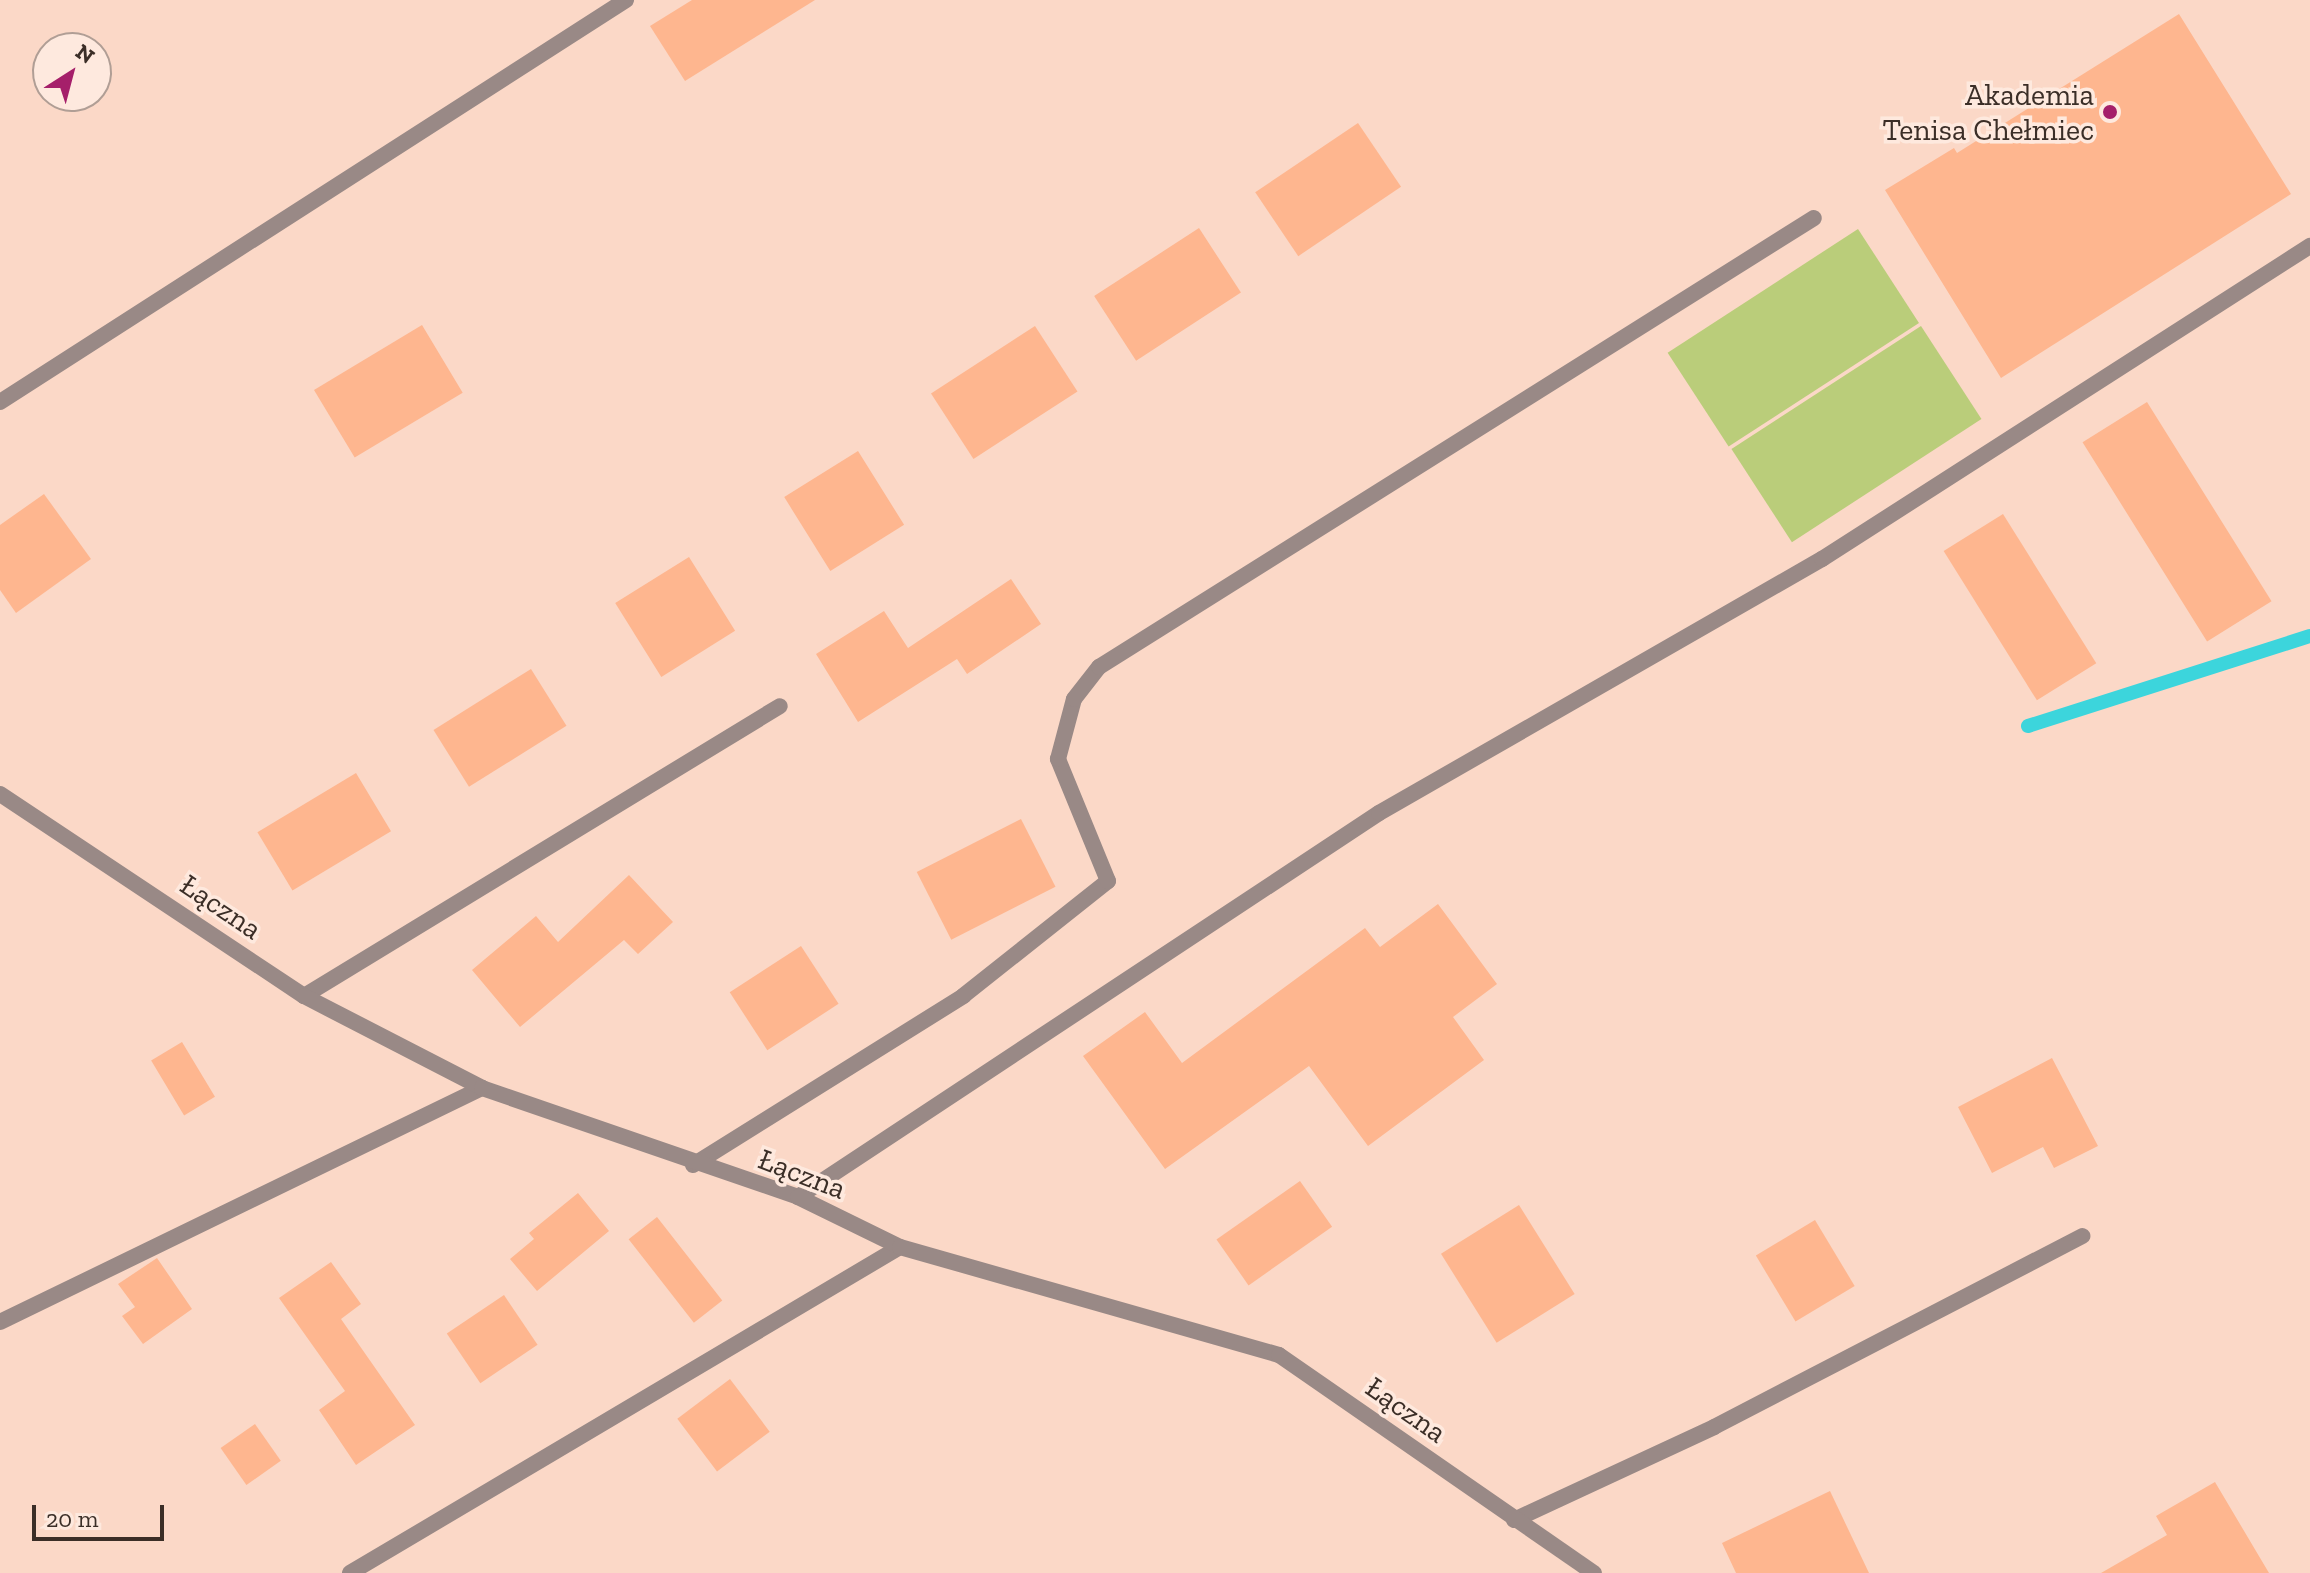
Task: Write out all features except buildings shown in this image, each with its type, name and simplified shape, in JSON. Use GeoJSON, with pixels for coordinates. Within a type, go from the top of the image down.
{"type":"FeatureCollection","features":[{"type":"Feature","properties":{"kind":"street"},"geometry":{"type":"LineString","coordinates":[[0,402],[626,0]]}},
{"type":"Feature","properties":{"kind":"street"},"geometry":{"type":"LineString","coordinates":[[693,1165],[963,996],[1108,881],[1058,759],[1074,699],[1099,667],[1814,218]]}},
{"type":"Feature","properties":{"kind":"street"},"geometry":{"type":"LineString","coordinates":[[798,1197],[1379,813],[1822,559],[2310,246]]}},
{"type":"Feature","properties":{"kind":"street"},"geometry":{"type":"LineString","coordinates":[[304,996],[780,706]]}},
{"type":"Feature","properties":{"kind":"street","name":"Łączna"},"geometry":{"type":"LineString","coordinates":[[0,794],[304,996],[482,1088],[693,1165],[798,1197],[900,1247],[1279,1355],[1594,1573]]}},
{"type":"Feature","properties":{"kind":"street"},"geometry":{"type":"LineString","coordinates":[[0,1322],[482,1088]]}},
{"type":"Feature","properties":{"kind":"street"},"geometry":{"type":"LineString","coordinates":[[1514,1520],[1714,1427],[2082,1236]]}},
{"type":"Feature","properties":{"kind":"street"},"geometry":{"type":"LineString","coordinates":[[350,1573],[900,1247]]}},
{"type":"Feature","properties":{"kind":"green space"},"geometry":{"type":"Polygon","coordinates":[[[1858,229],[1919,323],[1729,447],[1668,353],[1858,229]]]}},
{"type":"Feature","properties":{"kind":"green space"},"geometry":{"type":"Polygon","coordinates":[[[1921,326],[1981,419],[1792,542],[1731,449],[1921,326]]]}},
{"type":"Feature","properties":{"kind":"waterway"},"geometry":{"type":"LineString","coordinates":[[2028,726],[2310,636]]}},
{"type":"Feature","properties":{"kind":"place","name":"Akademia Tenisa Chełmiec"},"geometry":{"type":"Point","coordinates":[2110,112]}}]}
